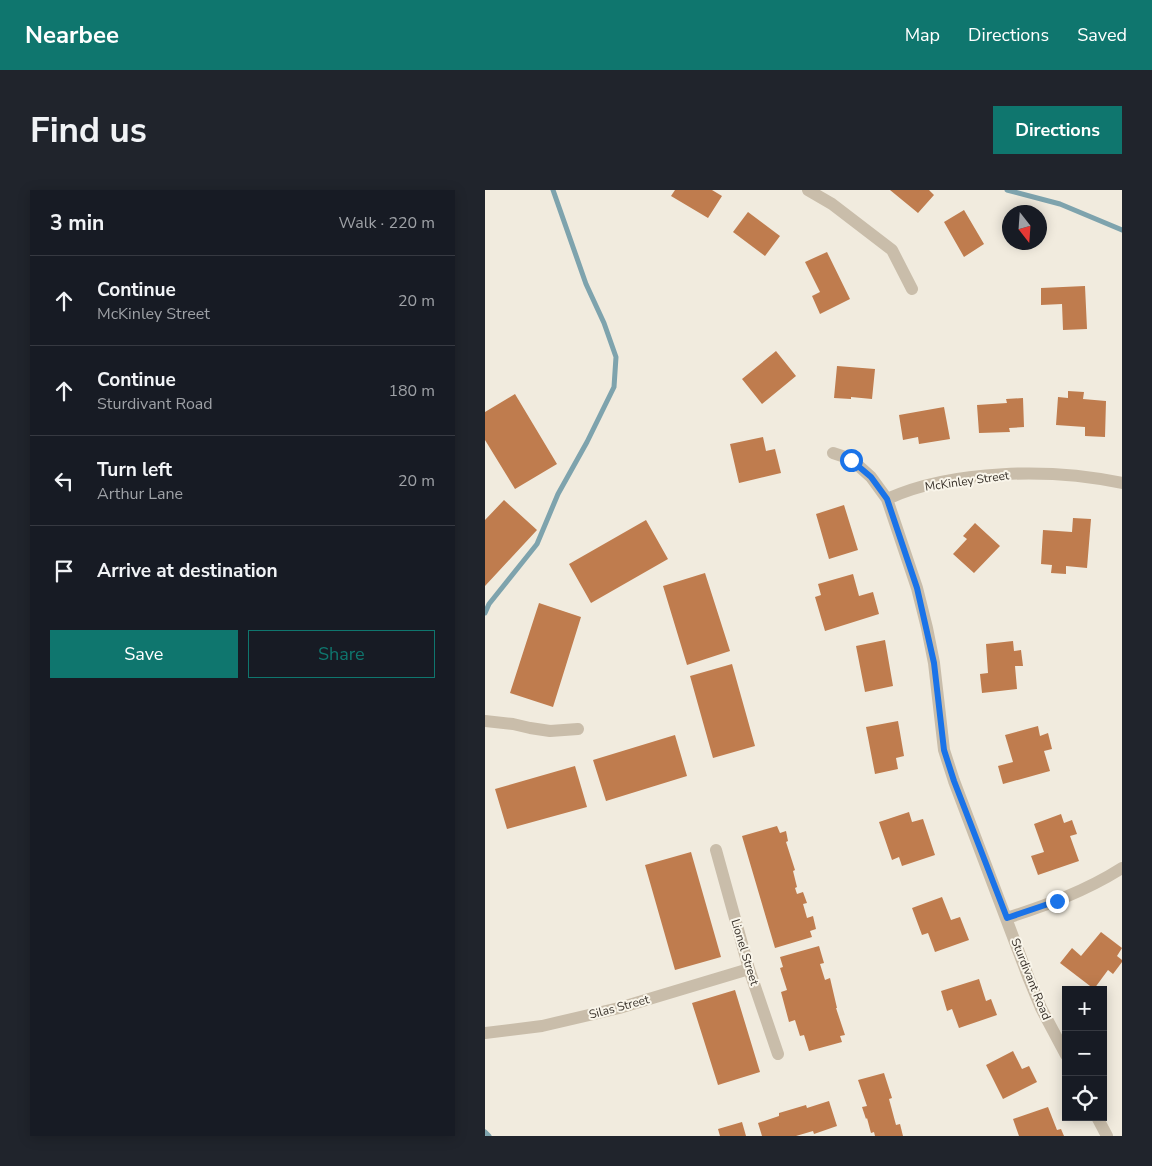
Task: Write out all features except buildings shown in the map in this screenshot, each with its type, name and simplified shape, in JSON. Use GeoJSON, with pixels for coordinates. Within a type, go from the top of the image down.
{"type":"FeatureCollection","features":[{"type":"Feature","properties":{"kind":"street"},"geometry":{"type":"LineString","coordinates":[[808,190],[832,204],[892,250],[912,289]]}},
{"type":"Feature","properties":{"kind":"street"},"geometry":{"type":"LineString","coordinates":[[833,453],[851,460],[871,477],[887,499]]}},
{"type":"Feature","properties":{"kind":"street","name":"McKinley Street"},"geometry":{"type":"LineString","coordinates":[[887,499],[918,488],[953,480],[994,475],[1066,475],[1099,478],[1122,483]]}},
{"type":"Feature","properties":{"kind":"street","name":"Sturdivant Road"},"geometry":{"type":"LineString","coordinates":[[887,499],[917,588],[927,628],[934,663],[944,750],[954,781],[1041,1008],[1062,1047]]}},
{"type":"Feature","properties":{"kind":"street"},"geometry":{"type":"LineString","coordinates":[[485,721],[549,731],[578,729]]}},
{"type":"Feature","properties":{"kind":"street","name":"Lionel Street"},"geometry":{"type":"LineString","coordinates":[[716,850],[749,968],[778,1054]]}},
{"type":"Feature","properties":{"kind":"street"},"geometry":{"type":"LineString","coordinates":[[1007,918],[1057,901],[1101,881],[1122,868]]}},
{"type":"Feature","properties":{"kind":"street","name":"Silas Street"},"geometry":{"type":"LineString","coordinates":[[485,1033],[542,1026],[619,1008],[749,968]]}},
{"type":"Feature","properties":{"kind":"street"},"geometry":{"type":"LineString","coordinates":[[1099,1121],[1107,1136]]}},
{"type":"Feature","properties":{"kind":"waterway"},"geometry":{"type":"LineString","coordinates":[[485,613],[489,604],[537,544],[558,494],[587,442],[614,387],[616,357],[604,323],[586,284],[553,190]]}},
{"type":"Feature","properties":{"kind":"waterway"},"geometry":{"type":"LineString","coordinates":[[1007,190],[1060,204],[1122,230]]}},
{"type":"Feature","properties":{"kind":"waterway"},"geometry":{"type":"LineString","coordinates":[[485,1132],[489,1136]]}},
{"type":"Feature","properties":{"kind":"route"},"geometry":{"type":"LineString","coordinates":[[851,460],[871,477],[887,499],[917,588],[927,628],[934,663],[944,750],[990,878],[1007,918],[1057,901]]}}]}
